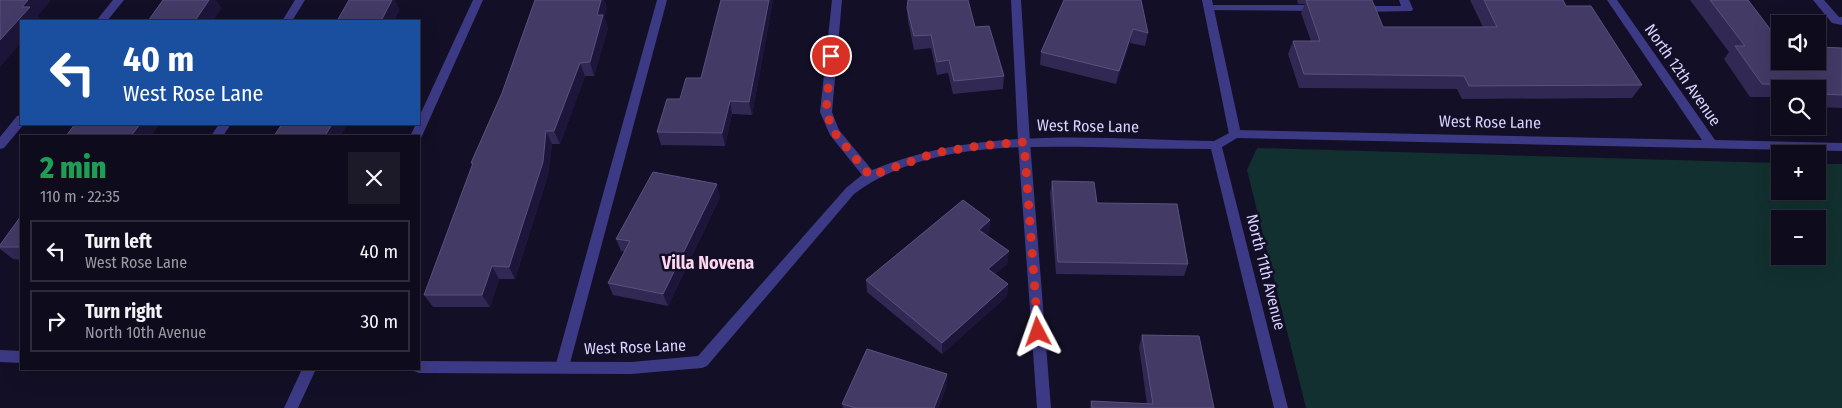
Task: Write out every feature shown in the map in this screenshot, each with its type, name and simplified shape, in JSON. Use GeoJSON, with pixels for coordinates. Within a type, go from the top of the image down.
{"type":"FeatureCollection","features":[{"type":"Feature","properties":{"kind":"street"},"geometry":{"type":"LineString","coordinates":[[102,20],[118,0]]}},
{"type":"Feature","properties":{"kind":"street"},"geometry":{"type":"LineString","coordinates":[[288,20],[300,0]]}},
{"type":"Feature","properties":{"kind":"street"},"geometry":{"type":"LineString","coordinates":[[416,135],[478,0]]}},
{"type":"Feature","properties":{"kind":"street"},"geometry":{"type":"LineString","coordinates":[[562,367],[662,0]]}},
{"type":"Feature","properties":{"kind":"street"},"geometry":{"type":"LineString","coordinates":[[837,0],[826,112],[834,132],[870,176]]}},
{"type":"Feature","properties":{"kind":"street"},"geometry":{"type":"LineString","coordinates":[[1016,0],[1024,142],[1044,408]]}},
{"type":"Feature","properties":{"kind":"street"},"geometry":{"type":"LineString","coordinates":[[1348,9],[1408,9],[1404,0]]}},
{"type":"Feature","properties":{"kind":"street","name":"North 12th Avenue"},"geometry":{"type":"LineString","coordinates":[[1612,0],[1711,143]]}},
{"type":"Feature","properties":{"kind":"street"},"geometry":{"type":"LineString","coordinates":[[1818,0],[1836,21],[1842,21]]}},
{"type":"Feature","properties":{"kind":"street"},"geometry":{"type":"LineString","coordinates":[[1216,145],[1234,134],[1208,4],[1328,8]]}},
{"type":"Feature","properties":{"kind":"street"},"geometry":{"type":"LineString","coordinates":[[0,145],[20,120]]}},
{"type":"Feature","properties":{"kind":"street","name":"West Rose Lane"},"geometry":{"type":"LineString","coordinates":[[1234,134],[1842,147]]}},
{"type":"Feature","properties":{"kind":"street","name":"West Rose Lane"},"geometry":{"type":"LineString","coordinates":[[420,367],[631,368],[702,362],[850,191],[870,176],[935,153],[978,146],[1024,142],[1216,145]]}},
{"type":"Feature","properties":{"kind":"street","name":"North 11th Avenue"},"geometry":{"type":"LineString","coordinates":[[1216,145],[1282,408]]}},
{"type":"Feature","properties":{"kind":"street"},"geometry":{"type":"LineString","coordinates":[[0,356],[20,356]]}},
{"type":"Feature","properties":{"kind":"street"},"geometry":{"type":"LineString","coordinates":[[291,408],[309,370]]}},
{"type":"Feature","properties":{"kind":"green space"},"geometry":{"type":"Polygon","coordinates":[[[1257,148],[1771,163],[1771,200],[1826,200],[1826,164],[1842,164],[1842,408],[1306,408],[1247,170],[1257,148]]]}},
{"type":"Feature","properties":{"kind":"building"},"geometry":{"type":"Polygon","coordinates":[[[0,0],[28,0],[22,7],[30,7],[0,40],[0,0]]]}},
{"type":"Feature","properties":{"kind":"building"},"geometry":{"type":"Polygon","coordinates":[[[163,0],[209,0],[196,20],[149,20],[163,0]]]}},
{"type":"Feature","properties":{"kind":"building"},"geometry":{"type":"Polygon","coordinates":[[[349,0],[392,0],[382,20],[338,20],[349,0]]]}},
{"type":"Feature","properties":{"kind":"building"},"geometry":{"type":"Polygon","coordinates":[[[535,0],[601,0],[597,15],[603,15],[590,62],[580,63],[554,131],[546,131],[543,162],[509,267],[492,266],[482,295],[424,295],[473,163],[471,163],[502,93],[535,0]]]}},
{"type":"Feature","properties":{"kind":"building"},"geometry":{"type":"Polygon","coordinates":[[[721,0],[769,0],[749,102],[730,101],[722,133],[657,132],[667,99],[680,99],[686,78],[701,78],[721,0]]]}},
{"type":"Feature","properties":{"kind":"building"},"geometry":{"type":"Polygon","coordinates":[[[908,0],[968,0],[975,27],[989,26],[1004,76],[954,81],[949,60],[937,62],[931,35],[914,36],[907,8],[908,0]]]}},
{"type":"Feature","properties":{"kind":"building"},"geometry":{"type":"Polygon","coordinates":[[[1064,0],[1141,0],[1148,33],[1133,29],[1119,71],[1041,52],[1064,0]]]}},
{"type":"Feature","properties":{"kind":"building"},"geometry":{"type":"Polygon","coordinates":[[[1306,0],[1372,0],[1383,27],[1497,27],[1484,0],[1563,0],[1566,6],[1591,6],[1642,85],[1469,86],[1464,76],[1304,74],[1293,41],[1320,41],[1306,0]]]}},
{"type":"Feature","properties":{"kind":"building"},"geometry":{"type":"Polygon","coordinates":[[[1710,0],[1748,0],[1771,30],[1771,70],[1826,70],[1826,47],[1842,48],[1842,95],[1826,94],[1826,80],[1771,80],[1771,84],[1762,84],[1735,46],[1745,46],[1710,0]]]}},
{"type":"Feature","properties":{"kind":"building"},"geometry":{"type":"Polygon","coordinates":[[[74,125],[139,125],[132,135],[67,135],[74,125]]]}},
{"type":"Feature","properties":{"kind":"building"},"geometry":{"type":"Polygon","coordinates":[[[281,125],[331,125],[326,135],[275,135],[281,125]]]}},
{"type":"Feature","properties":{"kind":"building"},"geometry":{"type":"Polygon","coordinates":[[[653,172],[717,184],[663,294],[608,283],[630,241],[616,239],[653,172]]]}},
{"type":"Feature","properties":{"kind":"building"},"geometry":{"type":"Polygon","coordinates":[[[1052,181],[1094,182],[1097,203],[1177,204],[1188,264],[1058,262],[1052,181]]]}},
{"type":"Feature","properties":{"kind":"building"},"geometry":{"type":"Polygon","coordinates":[[[963,200],[990,220],[979,230],[1009,251],[988,269],[1008,284],[942,343],[866,280],[963,200]]]}},
{"type":"Feature","properties":{"kind":"building"},"geometry":{"type":"Polygon","coordinates":[[[20,217],[20,247],[0,247],[20,217]]]}},
{"type":"Feature","properties":{"kind":"building"},"geometry":{"type":"Polygon","coordinates":[[[1142,335],[1199,336],[1214,408],[1092,408],[1091,401],[1153,404],[1142,335]]]}},
{"type":"Feature","properties":{"kind":"building"},"geometry":{"type":"Polygon","coordinates":[[[867,349],[947,374],[934,408],[856,408],[842,404],[867,349]]]}},
{"type":"Feature","properties":{"kind":"district","name":"Villa Novena"},"geometry":{"type":"Point","coordinates":[708,263]}},
{"type":"Feature","properties":{"kind":"route"},"geometry":{"type":"LineString","coordinates":[[831,56],[826,112],[834,132],[870,176],[935,153],[978,146],[1024,142],[1038,332]]}}]}
